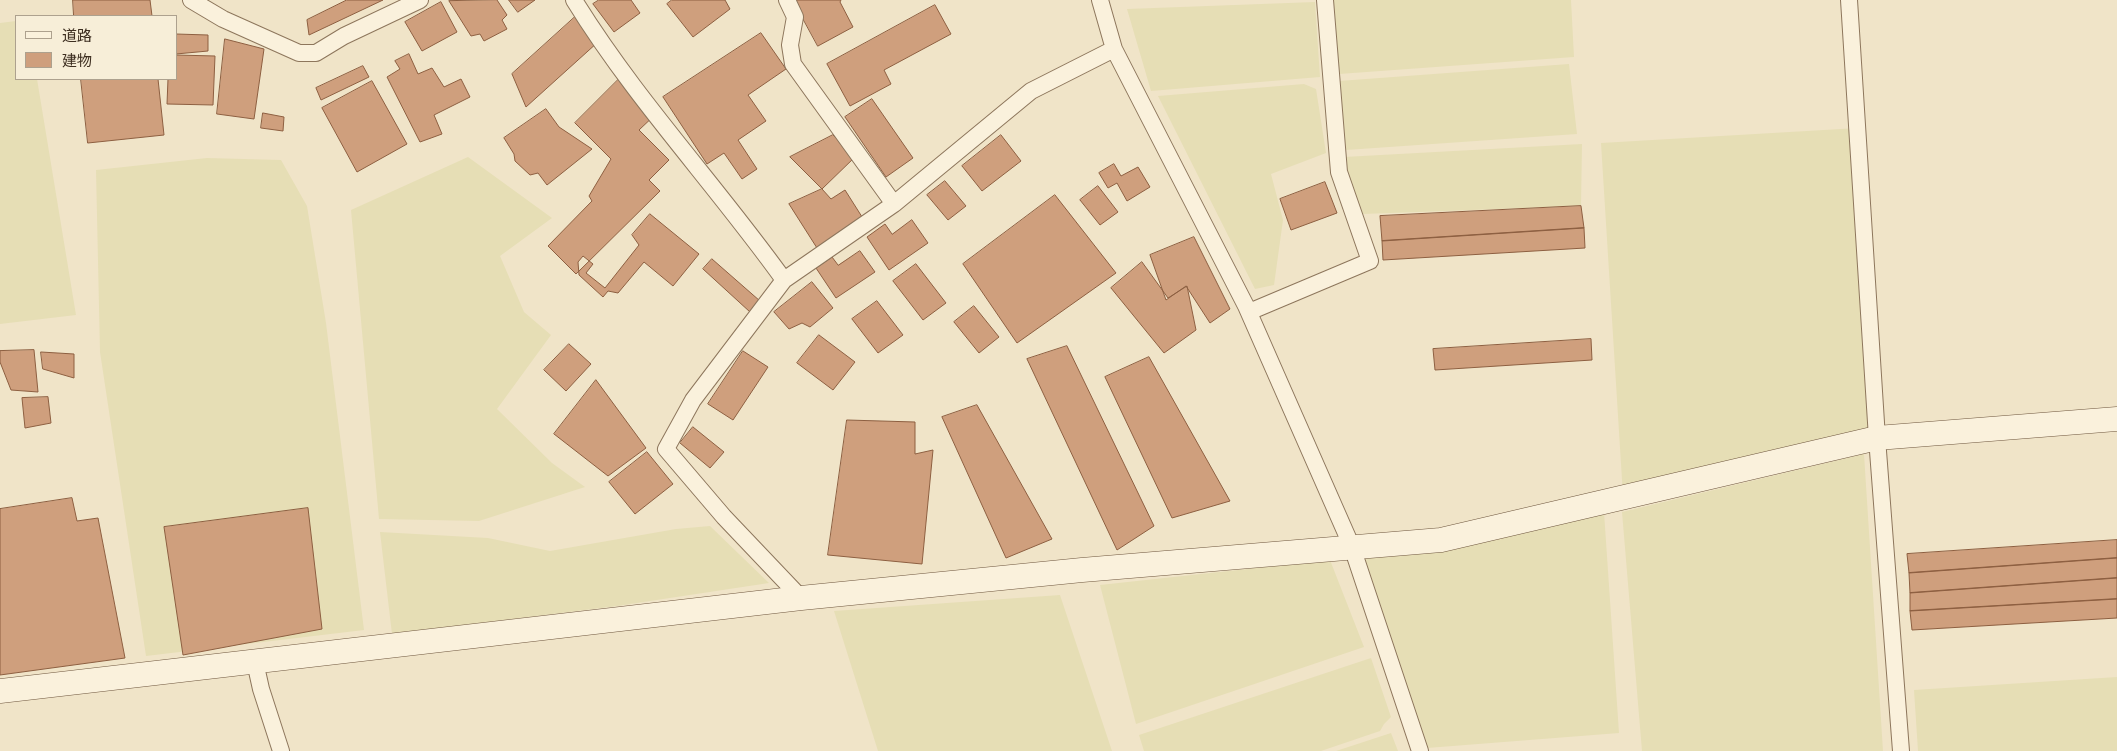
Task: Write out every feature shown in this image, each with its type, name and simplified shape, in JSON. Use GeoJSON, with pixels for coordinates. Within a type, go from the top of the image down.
{"type":"FeatureCollection","features":[{"type":"Feature","properties":{"kind":"street"},"geometry":{"type":"LineString","coordinates":[[191,0],[223,19],[299,53],[316,53],[344,36],[420,0]]}},
{"type":"Feature","properties":{"kind":"street"},"geometry":{"type":"LineString","coordinates":[[574,0],[610,56],[748,230],[784,280]]}},
{"type":"Feature","properties":{"kind":"street"},"geometry":{"type":"LineString","coordinates":[[787,0],[795,17],[790,45],[793,64],[894,204]]}},
{"type":"Feature","properties":{"kind":"street"},"geometry":{"type":"LineString","coordinates":[[1100,0],[1114,49],[1249,312],[1352,547],[1420,751]]}},
{"type":"Feature","properties":{"kind":"street"},"geometry":{"type":"LineString","coordinates":[[1249,312],[1370,261],[1339,172],[1325,0]]}},
{"type":"Feature","properties":{"kind":"street"},"geometry":{"type":"LineString","coordinates":[[1849,0],[1877,438],[1901,751]]}},
{"type":"Feature","properties":{"kind":"street"},"geometry":{"type":"LineString","coordinates":[[801,598],[724,517],[666,449],[692,400],[784,280],[894,204],[1031,91],[1114,49]]}},
{"type":"Feature","properties":{"kind":"street"},"geometry":{"type":"LineString","coordinates":[[0,691],[801,598],[1072,571],[1441,540],[1877,438],[2117,419]]}},
{"type":"Feature","properties":{"kind":"street"},"geometry":{"type":"LineString","coordinates":[[255,662],[261,689],[281,751]]}},
{"type":"Feature","properties":{"kind":"shaded area"},"geometry":{"type":"Polygon","coordinates":[[[1332,0],[1571,0],[1574,57],[1339,74],[1332,0]]]}},
{"type":"Feature","properties":{"kind":"shaded area"},"geometry":{"type":"Polygon","coordinates":[[[1315,2],[1320,77],[1151,91],[1127,9],[1315,2]]]}},
{"type":"Feature","properties":{"kind":"shaded area"},"geometry":{"type":"Polygon","coordinates":[[[15,21],[15,80],[37,80],[76,315],[0,324],[0,23],[15,21]]]}},
{"type":"Feature","properties":{"kind":"shaded area"},"geometry":{"type":"Polygon","coordinates":[[[1569,64],[1577,134],[1346,150],[1339,81],[1569,64]]]}},
{"type":"Feature","properties":{"kind":"shaded area"},"geometry":{"type":"Polygon","coordinates":[[[1304,84],[1316,89],[1326,153],[1271,174],[1283,220],[1274,285],[1255,289],[1158,96],[1304,84]]]}},
{"type":"Feature","properties":{"kind":"shaded area"},"geometry":{"type":"Polygon","coordinates":[[[1858,128],[1877,438],[1623,496],[1601,143],[1858,128]]]}},
{"type":"Feature","properties":{"kind":"shaded area"},"geometry":{"type":"Polygon","coordinates":[[[1582,144],[1581,206],[1363,214],[1339,172],[1344,157],[1582,144]]]}},
{"type":"Feature","properties":{"kind":"shaded area"},"geometry":{"type":"Polygon","coordinates":[[[468,157],[552,218],[500,256],[524,312],[551,335],[497,409],[552,463],[585,487],[479,521],[379,519],[351,210],[468,157]]]}},
{"type":"Feature","properties":{"kind":"shaded area"},"geometry":{"type":"Polygon","coordinates":[[[207,158],[281,160],[307,206],[326,323],[364,630],[146,656],[100,352],[96,170],[207,158]]]}},
{"type":"Feature","properties":{"kind":"shaded area"},"geometry":{"type":"Polygon","coordinates":[[[1864,454],[1883,751],[1642,751],[1622,512],[1864,454]]]}},
{"type":"Feature","properties":{"kind":"shaded area"},"geometry":{"type":"Polygon","coordinates":[[[1604,512],[1619,733],[1427,748],[1361,552],[1604,512]]]}},
{"type":"Feature","properties":{"kind":"shaded area"},"geometry":{"type":"Polygon","coordinates":[[[710,526],[769,583],[617,606],[392,634],[380,532],[488,538],[550,551],[676,529],[710,526]]]}},
{"type":"Feature","properties":{"kind":"shaded area"},"geometry":{"type":"Polygon","coordinates":[[[1330,560],[1364,647],[1136,724],[1100,585],[1330,560]]]}},
{"type":"Feature","properties":{"kind":"shaded area"},"geometry":{"type":"Polygon","coordinates":[[[1060,595],[1112,751],[878,751],[834,611],[1060,595]]]}},
{"type":"Feature","properties":{"kind":"shaded area"},"geometry":{"type":"Polygon","coordinates":[[[1371,658],[1391,717],[1380,731],[1321,751],[1144,751],[1139,735],[1371,658]]]}},
{"type":"Feature","properties":{"kind":"shaded area"},"geometry":{"type":"Polygon","coordinates":[[[2117,677],[2117,751],[1918,751],[1914,690],[2117,677]]]}},
{"type":"Feature","properties":{"kind":"shaded area"},"geometry":{"type":"Polygon","coordinates":[[[1391,733],[1398,751],[1336,751],[1391,733]]]}},
{"type":"Feature","properties":{"kind":"building"},"geometry":{"type":"Polygon","coordinates":[[[73,0],[150,0],[152,15],[74,15],[73,0]]]}},
{"type":"Feature","properties":{"kind":"building"},"geometry":{"type":"Polygon","coordinates":[[[347,0],[383,0],[309,35],[307,20],[347,0]]]}},
{"type":"Feature","properties":{"kind":"building"},"geometry":{"type":"Polygon","coordinates":[[[497,0],[507,15],[502,20],[507,29],[484,41],[480,34],[471,36],[449,1],[497,0]]]}},
{"type":"Feature","properties":{"kind":"building"},"geometry":{"type":"Polygon","coordinates":[[[509,0],[535,0],[518,12],[509,0]]]}},
{"type":"Feature","properties":{"kind":"building"},"geometry":{"type":"Polygon","coordinates":[[[599,0],[631,0],[640,13],[614,32],[593,4],[599,0]]]}},
{"type":"Feature","properties":{"kind":"building"},"geometry":{"type":"Polygon","coordinates":[[[672,0],[725,0],[730,9],[693,37],[667,4],[672,0]]]}},
{"type":"Feature","properties":{"kind":"building"},"geometry":{"type":"Polygon","coordinates":[[[793,0],[841,0],[840,2],[853,27],[818,46],[793,0]]]}},
{"type":"Feature","properties":{"kind":"building"},"geometry":{"type":"Polygon","coordinates":[[[441,2],[457,32],[422,51],[405,22],[441,2]]]}},
{"type":"Feature","properties":{"kind":"building"},"geometry":{"type":"Polygon","coordinates":[[[935,5],[951,34],[884,70],[891,84],[850,106],[827,64],[935,5]]]}},
{"type":"Feature","properties":{"kind":"building"},"geometry":{"type":"Polygon","coordinates":[[[575,17],[598,42],[526,107],[512,74],[575,17]]]}},
{"type":"Feature","properties":{"kind":"building"},"geometry":{"type":"Polygon","coordinates":[[[761,33],[786,69],[748,95],[766,121],[738,140],[757,169],[742,179],[724,153],[707,164],[663,97],[761,33]]]}},
{"type":"Feature","properties":{"kind":"building"},"geometry":{"type":"Polygon","coordinates":[[[178,34],[208,35],[208,51],[178,54],[178,34]]]}},
{"type":"Feature","properties":{"kind":"building"},"geometry":{"type":"Polygon","coordinates":[[[225,39],[264,49],[254,119],[217,114],[225,39]]]}},
{"type":"Feature","properties":{"kind":"building"},"geometry":{"type":"Polygon","coordinates":[[[409,54],[418,74],[432,68],[444,87],[461,79],[470,97],[434,115],[442,134],[420,142],[387,77],[400,69],[395,61],[409,54]]]}},
{"type":"Feature","properties":{"kind":"building"},"geometry":{"type":"Polygon","coordinates":[[[178,55],[215,56],[213,105],[167,104],[168,80],[178,80],[178,55]]]}},
{"type":"Feature","properties":{"kind":"building"},"geometry":{"type":"Polygon","coordinates":[[[363,66],[369,77],[321,100],[316,88],[363,66]]]}},
{"type":"Feature","properties":{"kind":"building"},"geometry":{"type":"Polygon","coordinates":[[[621,77],[657,113],[639,130],[669,160],[649,180],[660,191],[576,274],[548,246],[592,201],[589,196],[611,159],[575,123],[621,77]]]}},
{"type":"Feature","properties":{"kind":"building"},"geometry":{"type":"Polygon","coordinates":[[[81,80],[158,80],[164,135],[88,143],[81,80]]]}},
{"type":"Feature","properties":{"kind":"building"},"geometry":{"type":"Polygon","coordinates":[[[372,81],[407,144],[357,172],[322,108],[372,81]]]}},
{"type":"Feature","properties":{"kind":"building"},"geometry":{"type":"Polygon","coordinates":[[[872,99],[913,158],[886,177],[845,117],[872,99]]]}},
{"type":"Feature","properties":{"kind":"building"},"geometry":{"type":"Polygon","coordinates":[[[546,109],[559,127],[592,149],[547,185],[538,173],[530,175],[515,161],[514,154],[504,138],[546,109]]]}},
{"type":"Feature","properties":{"kind":"building"},"geometry":{"type":"Polygon","coordinates":[[[263,113],[284,117],[283,131],[261,128],[263,113]]]}},
{"type":"Feature","properties":{"kind":"building"},"geometry":{"type":"Polygon","coordinates":[[[833,135],[855,157],[822,189],[790,157],[833,135]]]}},
{"type":"Feature","properties":{"kind":"building"},"geometry":{"type":"Polygon","coordinates":[[[1001,135],[1021,161],[982,191],[962,166],[1001,135]]]}},
{"type":"Feature","properties":{"kind":"building"},"geometry":{"type":"Polygon","coordinates":[[[1114,164],[1121,176],[1138,167],[1150,187],[1127,201],[1117,183],[1108,188],[1099,173],[1114,164]]]}},
{"type":"Feature","properties":{"kind":"building"},"geometry":{"type":"Polygon","coordinates":[[[945,181],[966,206],[948,220],[927,195],[945,181]]]}},
{"type":"Feature","properties":{"kind":"building"},"geometry":{"type":"Polygon","coordinates":[[[1325,182],[1337,213],[1291,230],[1280,199],[1325,182]]]}},
{"type":"Feature","properties":{"kind":"building"},"geometry":{"type":"Polygon","coordinates":[[[1098,186],[1118,212],[1100,225],[1080,200],[1098,186]]]}},
{"type":"Feature","properties":{"kind":"building"},"geometry":{"type":"Polygon","coordinates":[[[822,189],[831,199],[845,190],[864,220],[817,248],[789,204],[822,189]]]}},
{"type":"Feature","properties":{"kind":"building"},"geometry":{"type":"Polygon","coordinates":[[[1055,195],[1116,273],[1017,343],[963,264],[1055,195]]]}},
{"type":"Feature","properties":{"kind":"building"},"geometry":{"type":"Polygon","coordinates":[[[1581,206],[1584,228],[1382,241],[1380,216],[1581,206]]]}},
{"type":"Feature","properties":{"kind":"building"},"geometry":{"type":"Polygon","coordinates":[[[650,214],[699,254],[673,286],[644,262],[618,293],[608,291],[603,297],[579,275],[578,262],[583,256],[593,264],[586,273],[605,288],[639,245],[632,235],[650,214]]]}},
{"type":"Feature","properties":{"kind":"building"},"geometry":{"type":"Polygon","coordinates":[[[912,220],[928,243],[889,270],[867,237],[885,224],[892,234],[912,220]]]}},
{"type":"Feature","properties":{"kind":"building"},"geometry":{"type":"Polygon","coordinates":[[[1584,228],[1585,248],[1383,260],[1382,241],[1584,228]]]}},
{"type":"Feature","properties":{"kind":"building"},"geometry":{"type":"Polygon","coordinates":[[[1194,237],[1230,309],[1210,323],[1186,286],[1166,300],[1150,255],[1194,237]]]}},
{"type":"Feature","properties":{"kind":"building"},"geometry":{"type":"Polygon","coordinates":[[[860,251],[875,272],[836,298],[816,268],[832,257],[838,265],[860,251]]]}},
{"type":"Feature","properties":{"kind":"building"},"geometry":{"type":"Polygon","coordinates":[[[712,259],[760,301],[750,312],[703,269],[712,259]]]}},
{"type":"Feature","properties":{"kind":"building"},"geometry":{"type":"Polygon","coordinates":[[[1142,262],[1168,298],[1187,286],[1196,330],[1164,353],[1111,288],[1142,262]]]}},
{"type":"Feature","properties":{"kind":"building"},"geometry":{"type":"Polygon","coordinates":[[[916,264],[946,303],[923,320],[893,281],[916,264]]]}},
{"type":"Feature","properties":{"kind":"building"},"geometry":{"type":"Polygon","coordinates":[[[812,282],[833,308],[810,327],[802,323],[789,329],[774,312],[812,282]]]}},
{"type":"Feature","properties":{"kind":"building"},"geometry":{"type":"Polygon","coordinates":[[[877,301],[903,335],[878,353],[852,319],[877,301]]]}},
{"type":"Feature","properties":{"kind":"building"},"geometry":{"type":"Polygon","coordinates":[[[974,306],[999,337],[979,353],[954,322],[974,306]]]}},
{"type":"Feature","properties":{"kind":"building"},"geometry":{"type":"Polygon","coordinates":[[[819,335],[855,362],[833,390],[797,363],[819,335]]]}},
{"type":"Feature","properties":{"kind":"building"},"geometry":{"type":"Polygon","coordinates":[[[1591,339],[1592,360],[1435,370],[1433,349],[1591,339]]]}},
{"type":"Feature","properties":{"kind":"building"},"geometry":{"type":"Polygon","coordinates":[[[569,344],[591,364],[566,391],[544,370],[569,344]]]}},
{"type":"Feature","properties":{"kind":"building"},"geometry":{"type":"Polygon","coordinates":[[[1067,346],[1154,526],[1117,550],[1027,359],[1067,346]]]}},
{"type":"Feature","properties":{"kind":"building"},"geometry":{"type":"Polygon","coordinates":[[[34,350],[38,392],[11,390],[0,362],[0,351],[34,350]]]}},
{"type":"Feature","properties":{"kind":"building"},"geometry":{"type":"Polygon","coordinates":[[[743,351],[768,367],[733,420],[708,404],[743,351]]]}},
{"type":"Feature","properties":{"kind":"building"},"geometry":{"type":"Polygon","coordinates":[[[41,352],[74,354],[74,378],[43,369],[41,352]]]}},
{"type":"Feature","properties":{"kind":"building"},"geometry":{"type":"Polygon","coordinates":[[[1149,357],[1230,501],[1172,518],[1105,377],[1149,357]]]}},
{"type":"Feature","properties":{"kind":"building"},"geometry":{"type":"Polygon","coordinates":[[[596,380],[646,448],[608,476],[554,434],[596,380]]]}},
{"type":"Feature","properties":{"kind":"building"},"geometry":{"type":"Polygon","coordinates":[[[48,397],[51,423],[25,428],[22,398],[48,397]]]}},
{"type":"Feature","properties":{"kind":"building"},"geometry":{"type":"Polygon","coordinates":[[[977,405],[1052,539],[1006,558],[942,417],[977,405]]]}},
{"type":"Feature","properties":{"kind":"building"},"geometry":{"type":"Polygon","coordinates":[[[847,420],[915,422],[915,454],[933,450],[922,564],[828,555],[847,420]]]}},
{"type":"Feature","properties":{"kind":"building"},"geometry":{"type":"Polygon","coordinates":[[[693,427],[724,452],[710,468],[680,443],[693,427]]]}},
{"type":"Feature","properties":{"kind":"building"},"geometry":{"type":"Polygon","coordinates":[[[647,452],[673,484],[635,514],[609,482],[647,452]]]}},
{"type":"Feature","properties":{"kind":"building"},"geometry":{"type":"Polygon","coordinates":[[[72,498],[77,521],[98,518],[125,658],[0,675],[0,509],[72,498]]]}},
{"type":"Feature","properties":{"kind":"building"},"geometry":{"type":"Polygon","coordinates":[[[308,508],[322,629],[183,655],[164,527],[308,508]]]}},
{"type":"Feature","properties":{"kind":"building"},"geometry":{"type":"Polygon","coordinates":[[[2117,540],[2117,558],[1909,573],[1907,554],[2117,540]]]}},
{"type":"Feature","properties":{"kind":"building"},"geometry":{"type":"Polygon","coordinates":[[[2117,558],[2117,578],[1910,593],[1909,573],[2117,558]]]}},
{"type":"Feature","properties":{"kind":"building"},"geometry":{"type":"Polygon","coordinates":[[[2117,578],[2117,599],[1910,611],[1910,593],[2117,578]]]}},
{"type":"Feature","properties":{"kind":"building"},"geometry":{"type":"Polygon","coordinates":[[[2117,599],[2117,618],[1912,630],[1910,611],[2117,599]]]}}]}
